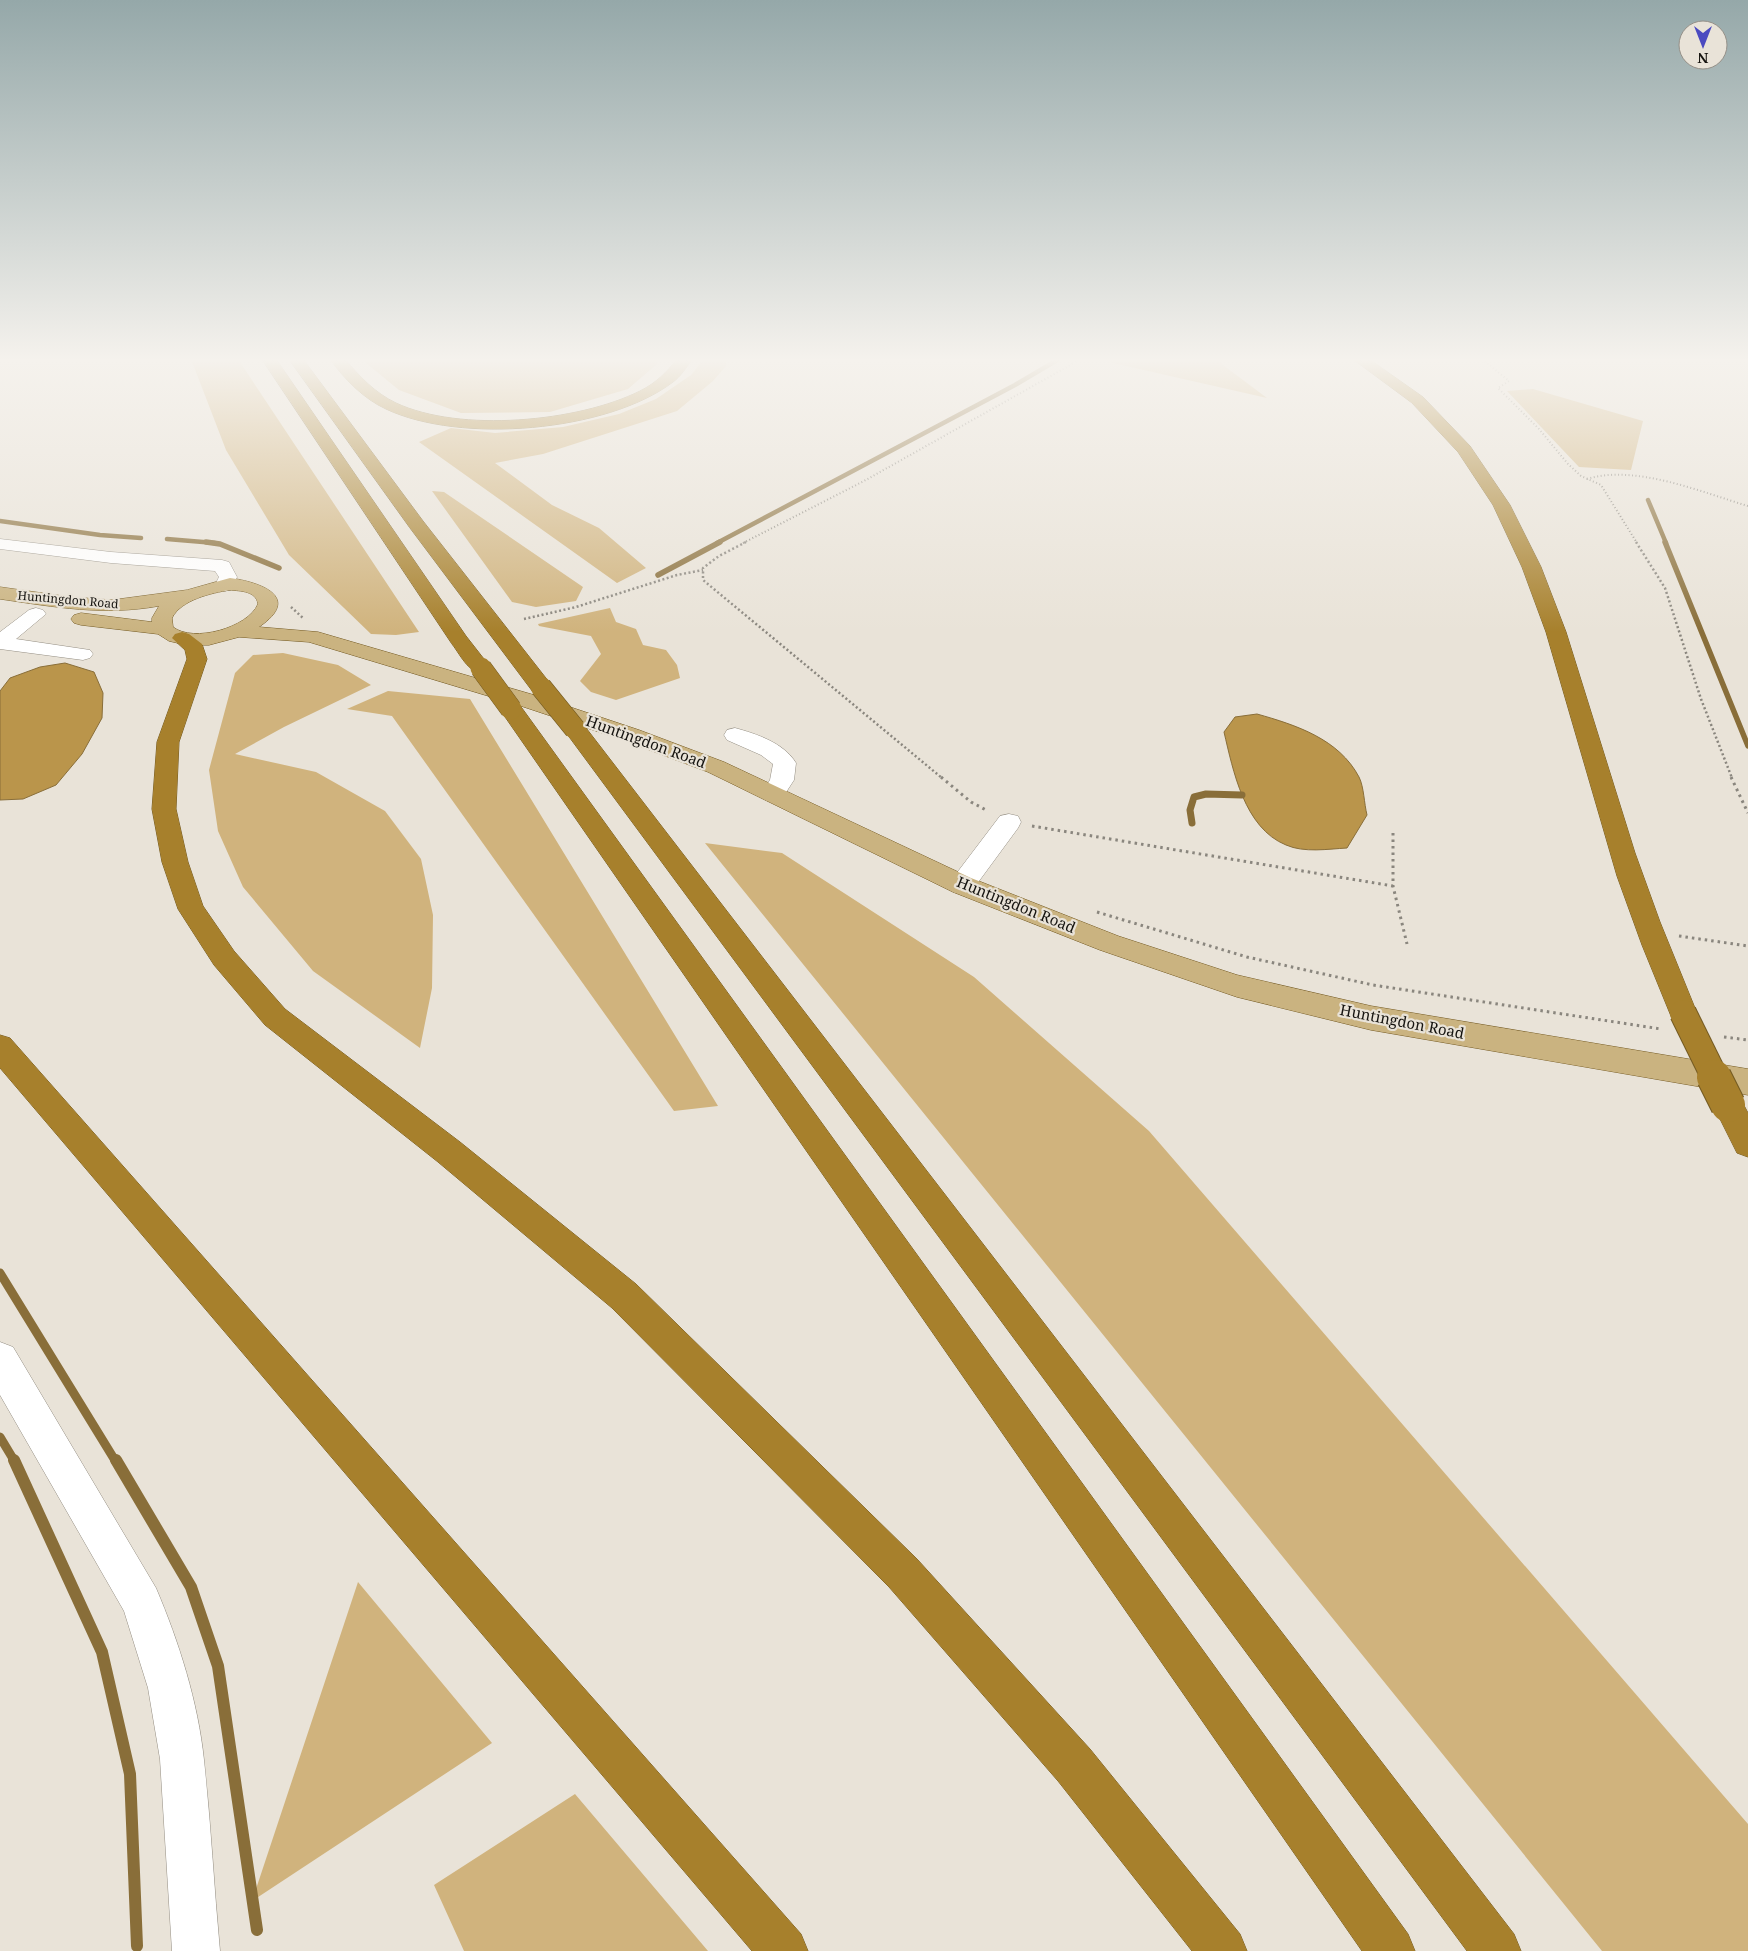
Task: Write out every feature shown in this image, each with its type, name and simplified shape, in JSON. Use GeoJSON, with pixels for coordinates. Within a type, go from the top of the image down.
{"type":"FeatureCollection","features":[{"type":"Feature","properties":{"kind":"highway"},"geometry":{"type":"LineString","coordinates":[[331,450],[459,640],[511,709],[1391,1951]]}},
{"type":"Feature","properties":{"kind":"highway"},"geometry":{"type":"LineString","coordinates":[[362,450],[497,631],[575,729],[1497,1951]]}},
{"type":"Feature","properties":{"kind":"highway"},"geometry":{"type":"LineString","coordinates":[[1466,450],[1505,510],[1536,573],[1557,633],[1614,829],[1649,932],[1676,1022],[1728,1106],[1748,1143]]}},
{"type":"Feature","properties":{"kind":"highway"},"geometry":{"type":"LineString","coordinates":[[173,634],[195,648],[197,658],[168,742],[164,809],[175,862],[191,910],[224,958],[275,1017],[449,1152],[624,1296],[882,1552],[903,1573],[1074,1765],[1223,1951]]}},
{"type":"Feature","properties":{"kind":"highway"},"geometry":{"type":"LineString","coordinates":[[0,1047],[784,1951]]}},
{"type":"Feature","properties":{"kind":"main road","name":"Huntingdon Road"},"geometry":{"type":"LineString","coordinates":[[0,593],[55,601],[111,606],[152,602],[225,585],[246,585],[257,588],[265,595],[267,603],[289,623],[311,636]]}},
{"type":"Feature","properties":{"kind":"main road"},"geometry":{"type":"LineString","coordinates":[[173,634],[162,621],[166,611],[176,602],[195,592]]}},
{"type":"Feature","properties":{"kind":"main road"},"geometry":{"type":"LineString","coordinates":[[236,631],[259,617],[267,603]]}},
{"type":"Feature","properties":{"kind":"main road","name":"Huntingdon Road"},"geometry":{"type":"LineString","coordinates":[[0,609],[208,638],[236,631],[311,636],[526,700],[631,735],[716,768],[962,885],[1109,943],[1237,986],[1371,1018],[1748,1082]]}},
{"type":"Feature","properties":{"kind":"lane"},"geometry":{"type":"LineString","coordinates":[[0,544],[109,559],[175,565],[222,566],[228,577],[225,585]]}},
{"type":"Feature","properties":{"kind":"lane"},"geometry":{"type":"LineString","coordinates":[[0,643],[36,614]]}},
{"type":"Feature","properties":{"kind":"lane"},"geometry":{"type":"LineString","coordinates":[[0,643],[83,654]]}},
{"type":"Feature","properties":{"kind":"lane"},"geometry":{"type":"LineString","coordinates":[[735,735],[768,749],[781,757],[785,763],[782,780],[773,794]]}},
{"type":"Feature","properties":{"kind":"lane"},"geometry":{"type":"LineString","coordinates":[[962,885],[1009,822]]}},
{"type":"Feature","properties":{"kind":"lane"},"geometry":{"type":"LineString","coordinates":[[0,1360],[142,1602],[169,1688],[182,1759],[196,1951]]}},
{"type":"Feature","properties":{"kind":"path"},"geometry":{"type":"LineString","coordinates":[[524,619],[576,607],[677,575],[703,570],[719,556],[864,481],[919,450]]}},
{"type":"Feature","properties":{"kind":"path"},"geometry":{"type":"LineString","coordinates":[[1555,450],[1566,465],[1586,479],[1601,485],[1665,588],[1701,699],[1740,799],[1748,812]]}},
{"type":"Feature","properties":{"kind":"path"},"geometry":{"type":"LineString","coordinates":[[1586,479],[1603,473],[1625,473],[1748,506]]}},
{"type":"Feature","properties":{"kind":"path"},"geometry":{"type":"LineString","coordinates":[[703,570],[703,580],[972,802],[1009,822],[1393,886]]}},
{"type":"Feature","properties":{"kind":"path"},"geometry":{"type":"LineString","coordinates":[[1393,833],[1393,886],[1407,944]]}},
{"type":"Feature","properties":{"kind":"path"},"geometry":{"type":"LineString","coordinates":[[1094,911],[1247,957],[1373,985],[1581,1018],[1676,1022]]}},
{"type":"Feature","properties":{"kind":"path"},"geometry":{"type":"LineString","coordinates":[[1649,932],[1748,946]]}},
{"type":"Feature","properties":{"kind":"path"},"geometry":{"type":"LineString","coordinates":[[1719,1036],[1748,1040]]}},
{"type":"Feature","properties":{"kind":"shaded area"},"geometry":{"type":"Polygon","coordinates":[[[226,450],[298,450],[419,632],[396,635],[371,634],[289,555],[226,450]]]}},
{"type":"Feature","properties":{"kind":"shaded area"},"geometry":{"type":"Polygon","coordinates":[[[430,450],[555,450],[495,463],[552,505],[599,528],[646,568],[617,583],[430,450]]]}},
{"type":"Feature","properties":{"kind":"shaded area"},"geometry":{"type":"Polygon","coordinates":[[[1563,450],[1636,450],[1631,470],[1579,467],[1563,450]]]}},
{"type":"Feature","properties":{"kind":"shaded area"},"geometry":{"type":"Polygon","coordinates":[[[432,491],[444,492],[583,587],[576,601],[536,607],[512,602],[432,491]]]}},
{"type":"Feature","properties":{"kind":"shaded area"},"geometry":{"type":"Polygon","coordinates":[[[610,608],[616,622],[636,629],[643,645],[666,650],[677,665],[680,678],[616,700],[591,692],[580,681],[601,654],[591,636],[539,626],[538,624],[610,608]]]}},
{"type":"Feature","properties":{"kind":"shaded area"},"geometry":{"type":"Polygon","coordinates":[[[283,653],[338,665],[371,685],[284,727],[235,754],[316,772],[385,811],[421,859],[433,915],[432,988],[420,1048],[313,971],[243,887],[218,831],[209,770],[235,673],[253,655],[283,653]]]}},
{"type":"Feature","properties":{"kind":"shaded area"},"geometry":{"type":"Polygon","coordinates":[[[65,663],[94,672],[103,693],[102,718],[82,754],[56,785],[23,799],[0,800],[0,691],[10,678],[40,667],[65,663]]]}},
{"type":"Feature","properties":{"kind":"shaded area"},"geometry":{"type":"Polygon","coordinates":[[[388,691],[470,699],[718,1106],[674,1111],[392,716],[347,709],[388,691]]]}},
{"type":"Feature","properties":{"kind":"shaded area"},"geometry":{"type":"Polygon","coordinates":[[[1257,714],[1287,723],[1328,743],[1340,753],[1359,777],[1367,815],[1347,848],[1308,850],[1286,845],[1272,837],[1260,826],[1250,812],[1236,780],[1224,732],[1235,717],[1257,714]]]}},
{"type":"Feature","properties":{"kind":"shaded area"},"geometry":{"type":"Polygon","coordinates":[[[705,843],[782,853],[974,977],[1149,1131],[1748,1824],[1748,1951],[1602,1951],[705,843]]]}},
{"type":"Feature","properties":{"kind":"shaded area"},"geometry":{"type":"Polygon","coordinates":[[[358,1582],[492,1743],[252,1901],[358,1582]]]}},
{"type":"Feature","properties":{"kind":"shaded area"},"geometry":{"type":"Polygon","coordinates":[[[575,1794],[708,1951],[464,1951],[434,1885],[575,1794]]]}},
{"type":"Feature","properties":{"kind":"waterway"},"geometry":{"type":"LineString","coordinates":[[717,543],[892,450]]}},
{"type":"Feature","properties":{"kind":"waterway"},"geometry":{"type":"LineString","coordinates":[[1648,500],[1666,543]]}},
{"type":"Feature","properties":{"kind":"waterway"},"geometry":{"type":"LineString","coordinates":[[0,521],[100,535],[141,538]]}},
{"type":"Feature","properties":{"kind":"waterway"},"geometry":{"type":"LineString","coordinates":[[167,539],[210,543]]}},
{"type":"Feature","properties":{"kind":"waterway"},"geometry":{"type":"LineString","coordinates":[[206,542],[210,543]]}},
{"type":"Feature","properties":{"kind":"waterway"},"geometry":{"type":"LineString","coordinates":[[658,575],[720,542]]}},
{"type":"Feature","properties":{"kind":"waterway"},"geometry":{"type":"LineString","coordinates":[[1665,542],[1748,746]]}},
{"type":"Feature","properties":{"kind":"waterway"},"geometry":{"type":"LineString","coordinates":[[210,543],[215,543]]}},
{"type":"Feature","properties":{"kind":"waterway"},"geometry":{"type":"LineString","coordinates":[[210,543],[220,544],[279,568]]}},
{"type":"Feature","properties":{"kind":"waterway"},"geometry":{"type":"LineString","coordinates":[[1192,823],[1190,810],[1194,797],[1206,794],[1242,795]]}},
{"type":"Feature","properties":{"kind":"waterway"},"geometry":{"type":"LineString","coordinates":[[0,1273],[116,1462]]}},
{"type":"Feature","properties":{"kind":"waterway"},"geometry":{"type":"LineString","coordinates":[[0,1437],[15,1461]]}},
{"type":"Feature","properties":{"kind":"waterway"},"geometry":{"type":"LineString","coordinates":[[116,1460],[191,1587],[218,1666],[257,1930]]}},
{"type":"Feature","properties":{"kind":"waterway"},"geometry":{"type":"LineString","coordinates":[[15,1461],[102,1652],[130,1774],[137,1946]]}}]}
